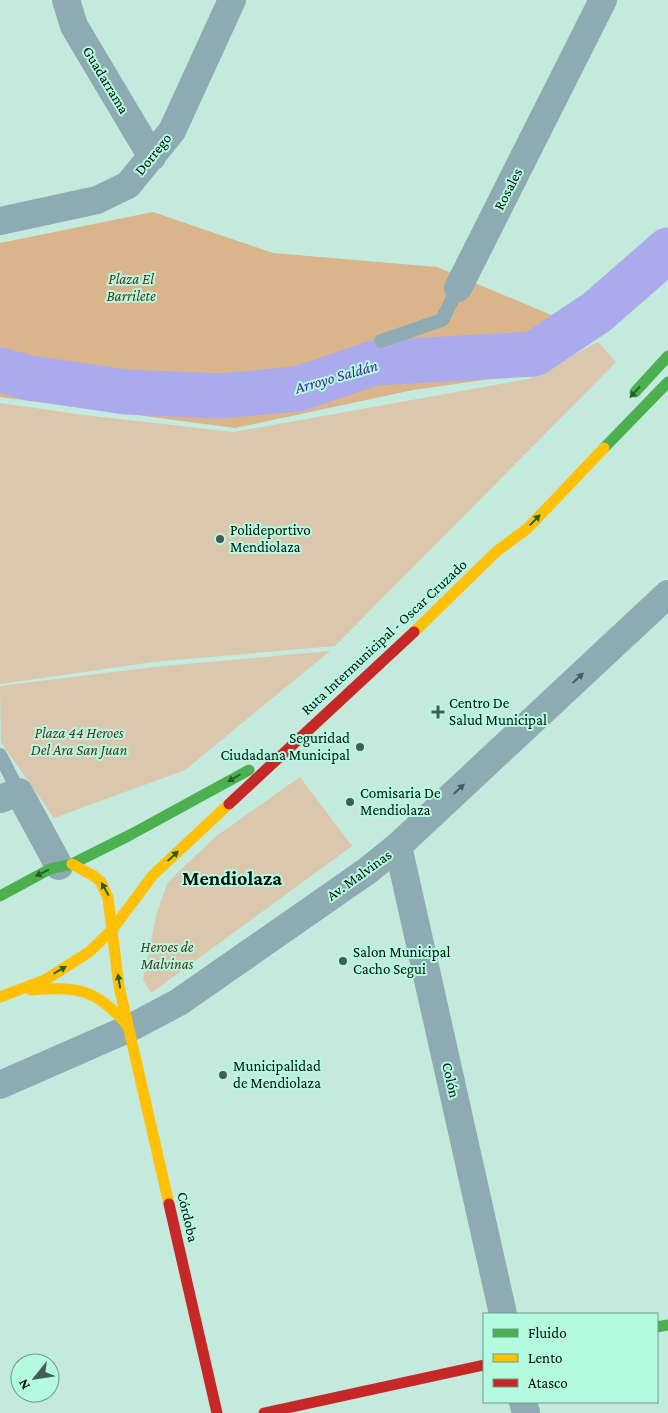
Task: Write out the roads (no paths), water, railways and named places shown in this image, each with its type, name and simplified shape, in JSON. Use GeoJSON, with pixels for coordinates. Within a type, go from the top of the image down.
{"type":"FeatureCollection","features":[{"type":"Feature","properties":{"kind":"main road"},"geometry":{"type":"LineString","coordinates":[[629,399],[668,356]]}},
{"type":"Feature","properties":{"kind":"main road","name":"Ruta Intermunicipal - Oscar Cruzado"},"geometry":{"type":"LineString","coordinates":[[1,997],[22,990],[73,963],[94,949],[112,931],[152,875],[382,663],[497,550],[528,528],[668,382]]}},
{"type":"Feature","properties":{"kind":"main road","name":"Ruta Intermunicipal - Oscar Cruzado"},"geometry":{"type":"LineString","coordinates":[[497,550],[518,520]]}},
{"type":"Feature","properties":{"kind":"main road","name":"Ruta Intermunicipal - Oscar Cruzado"},"geometry":{"type":"LineString","coordinates":[[0,896],[176,810],[291,745]]}},
{"type":"Feature","properties":{"kind":"main road"},"geometry":{"type":"LineString","coordinates":[[65,865],[87,870],[106,888],[111,902],[112,931]]}},
{"type":"Feature","properties":{"kind":"main road","name":"Córdoba"},"geometry":{"type":"LineString","coordinates":[[112,931],[119,986],[217,1413]]}},
{"type":"Feature","properties":{"kind":"main road"},"geometry":{"type":"LineString","coordinates":[[22,990],[61,987],[81,988],[96,994],[112,1006],[130,1028]]}},
{"type":"Feature","properties":{"kind":"main road"},"geometry":{"type":"LineString","coordinates":[[264,1413],[483,1365]]}},
{"type":"Feature","properties":{"kind":"street","name":"Guadarrama"},"geometry":{"type":"LineString","coordinates":[[66,0],[74,26],[152,157]]}},
{"type":"Feature","properties":{"kind":"street","name":"Dorrego"},"geometry":{"type":"LineString","coordinates":[[0,222],[98,200],[128,185],[172,131],[232,0]]}},
{"type":"Feature","properties":{"kind":"street","name":"Rosales"},"geometry":{"type":"LineString","coordinates":[[458,288],[603,0]]}},
{"type":"Feature","properties":{"kind":"street","name":"Av. Malvinas"},"geometry":{"type":"LineString","coordinates":[[0,1085],[130,1028],[179,1002],[367,871],[398,846],[668,594]]}},
{"type":"Feature","properties":{"kind":"street"},"geometry":{"type":"LineString","coordinates":[[9,795],[65,865]]}},
{"type":"Feature","properties":{"kind":"street","name":"Colón"},"geometry":{"type":"LineString","coordinates":[[398,846],[503,1313]]}},
{"type":"Feature","properties":{"kind":"lane","name":"Rosales"},"geometry":{"type":"LineString","coordinates":[[381,341],[442,320],[458,288]]}},
{"type":"Feature","properties":{"kind":"lane"},"geometry":{"type":"LineString","coordinates":[[0,755],[9,795]]}},
{"type":"Feature","properties":{"kind":"waterway","name":"Arroyo Saldán"},"geometry":{"type":"LineString","coordinates":[[0,370],[30,378],[126,392],[219,396],[298,389],[374,363],[534,354],[597,312],[668,250]]}},
{"type":"Feature","properties":{"kind":"place","name":"Polideportivo Mendiolaza"},"geometry":{"type":"Point","coordinates":[220,539]}},
{"type":"Feature","properties":{"kind":"place","name":"Centro De Salud Municipal"},"geometry":{"type":"Point","coordinates":[438,712]}},
{"type":"Feature","properties":{"kind":"place","name":"Seguridad Ciudadana Municipal"},"geometry":{"type":"Point","coordinates":[360,747]}},
{"type":"Feature","properties":{"kind":"place","name":"Comisaria De Mendiolaza"},"geometry":{"type":"Point","coordinates":[350,802]}},
{"type":"Feature","properties":{"kind":"place","name":"Salon Municipal Cacho Segui"},"geometry":{"type":"Point","coordinates":[343,961]}},
{"type":"Feature","properties":{"kind":"place","name":"Municipalidad de Mendiolaza"},"geometry":{"type":"Point","coordinates":[223,1075]}},
{"type":"Feature","properties":{"kind":"district","name":"Mendiolaza"},"geometry":{"type":"Point","coordinates":[232,878]}},
{"type":"Feature","properties":{"kind":"park label","name":"Plaza El Barrilete"},"geometry":{"type":"Point","coordinates":[131,288]}},
{"type":"Feature","properties":{"kind":"park label","name":"Plaza 44 Heroes Del Ara San Juan"},"geometry":{"type":"Point","coordinates":[79,742]}},
{"type":"Feature","properties":{"kind":"park label","name":"Heroes de Malvinas"},"geometry":{"type":"Point","coordinates":[167,956]}}]}
